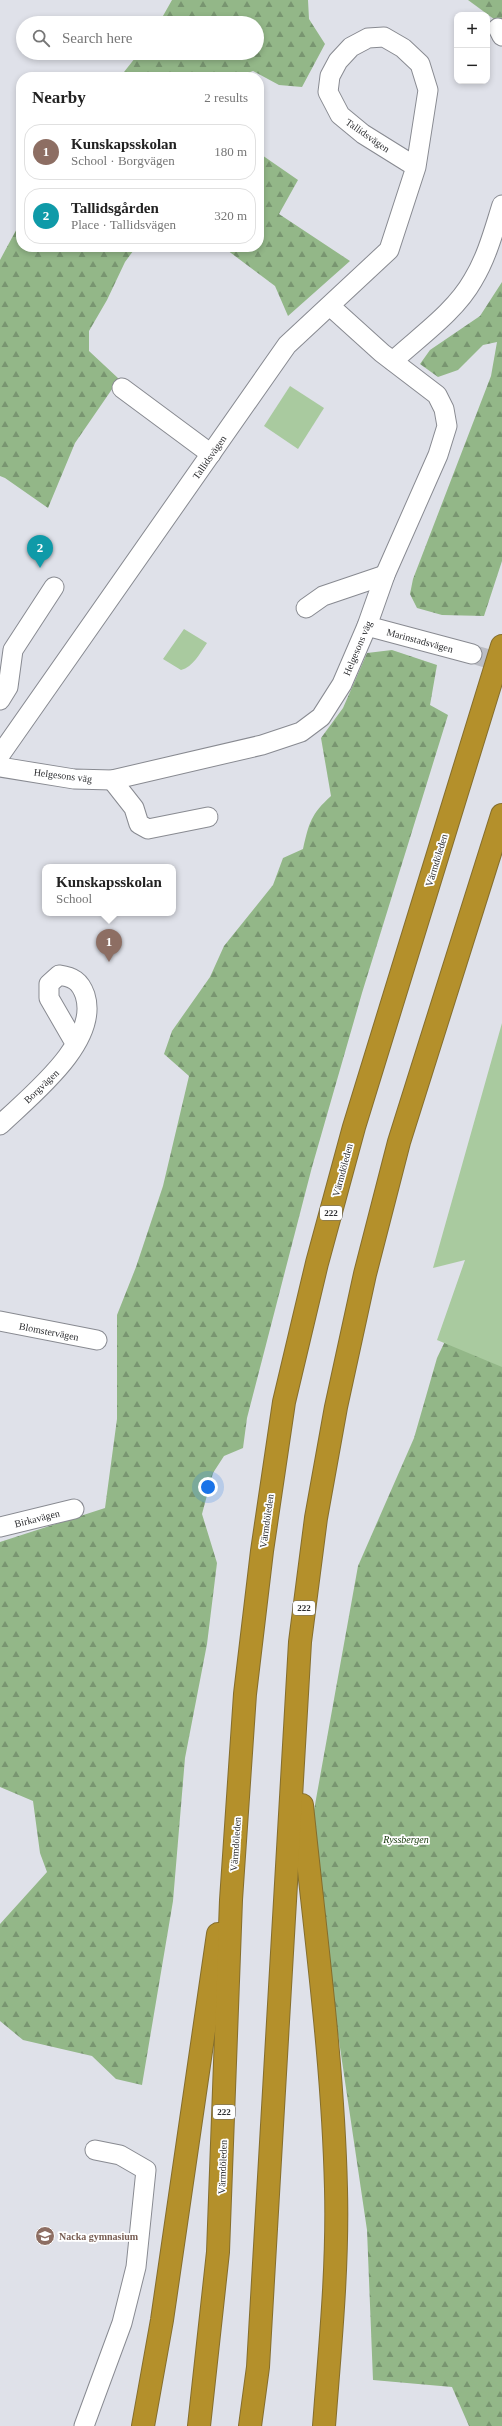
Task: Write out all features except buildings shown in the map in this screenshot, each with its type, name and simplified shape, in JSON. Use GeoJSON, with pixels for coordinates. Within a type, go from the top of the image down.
{"type":"FeatureCollection","features":[{"type":"Feature","properties":{"kind":"highway","name":"Värmdöleden"},"geometry":{"type":"LineString","coordinates":[[199,2426],[218,2252],[231,1900],[245,1694],[284,1402],[317,1263],[354,1127],[502,646]]}},
{"type":"Feature","properties":{"kind":"highway","name":"222"},"geometry":{"type":"LineString","coordinates":[[250,2426],[258,2367],[300,1637],[316,1518],[336,1407],[364,1282],[399,1142],[502,815]]}},
{"type":"Feature","properties":{"kind":"highway"},"geometry":{"type":"LineString","coordinates":[[295,1737],[324,2026],[336,2182],[334,2310],[324,2426]]}},
{"type":"Feature","properties":{"kind":"highway"},"geometry":{"type":"LineString","coordinates":[[143,2426],[161,2327],[238,1796]]}},
{"type":"Feature","properties":{"kind":"street","name":"Tallidsvägen"},"geometry":{"type":"LineString","coordinates":[[0,755],[287,345],[388,250],[416,167],[428,90],[420,64],[403,48],[384,37],[368,38],[351,47],[338,61],[330,76],[328,92],[340,115],[363,134],[416,167]]}},
{"type":"Feature","properties":{"kind":"street"},"geometry":{"type":"LineString","coordinates":[[393,361],[452,308],[473,280],[487,249],[502,205]]}},
{"type":"Feature","properties":{"kind":"street","name":"Helgesons väg"},"geometry":{"type":"LineString","coordinates":[[0,766],[74,779],[112,780],[262,745],[301,732],[321,717],[342,684],[368,626],[385,575],[438,455],[447,426],[444,409],[437,395],[393,361],[330,306]]}},
{"type":"Feature","properties":{"kind":"street"},"geometry":{"type":"LineString","coordinates":[[122,388],[211,454]]}},
{"type":"Feature","properties":{"kind":"street"},"geometry":{"type":"LineString","coordinates":[[306,608],[323,596],[385,575]]}},
{"type":"Feature","properties":{"kind":"street"},"geometry":{"type":"LineString","coordinates":[[0,700],[8,687],[13,650],[54,587]]}},
{"type":"Feature","properties":{"kind":"street","name":"Marinstadsvägen"},"geometry":{"type":"LineString","coordinates":[[368,626],[472,654]]}},
{"type":"Feature","properties":{"kind":"street"},"geometry":{"type":"LineString","coordinates":[[112,780],[134,808],[139,824],[148,829],[208,817]]}},
{"type":"Feature","properties":{"kind":"street","name":"Borgvägen"},"geometry":{"type":"LineString","coordinates":[[0,1125],[61,1066],[75,1043]]}},
{"type":"Feature","properties":{"kind":"street","name":"Blomstervägen"},"geometry":{"type":"LineString","coordinates":[[0,1321],[97,1340]]}},
{"type":"Feature","properties":{"kind":"street","name":"Birkavägen"},"geometry":{"type":"LineString","coordinates":[[0,1527],[74,1509]]}},
{"type":"Feature","properties":{"kind":"street"},"geometry":{"type":"LineString","coordinates":[[84,2426],[122,2323],[136,2267],[146,2170],[120,2155],[95,2150]]}},
{"type":"Feature","properties":{"kind":"green space"},"geometry":{"type":"Polygon","coordinates":[[[172,0],[308,0],[309,19],[325,44],[302,87],[279,85],[264,77],[264,72],[253,71],[124,72],[133,60],[264,60],[264,16],[163,16],[172,0]]]}},
{"type":"Feature","properties":{"kind":"green space"},"geometry":{"type":"Polygon","coordinates":[[[468,0],[502,0],[502,25],[490,16],[490,12],[484,12],[468,0]]]}},
{"type":"Feature","properties":{"kind":"green space"},"geometry":{"type":"Polygon","coordinates":[[[264,156],[298,180],[279,214],[350,261],[288,316],[275,286],[230,252],[264,252],[264,156]]]}},
{"type":"Feature","properties":{"kind":"green space"},"geometry":{"type":"Polygon","coordinates":[[[16,230],[16,252],[132,252],[125,262],[107,300],[89,331],[89,351],[119,379],[75,443],[48,508],[0,476],[0,260],[16,230]]]}},
{"type":"Feature","properties":{"kind":"green space"},"geometry":{"type":"Polygon","coordinates":[[[502,282],[502,561],[484,616],[442,615],[417,608],[410,594],[413,579],[491,376],[497,342],[483,345],[458,370],[438,377],[420,364],[430,350],[480,316],[502,282]]]}},
{"type":"Feature","properties":{"kind":"green space"},"geometry":{"type":"Polygon","coordinates":[[[290,386],[324,408],[298,449],[264,426],[290,386]]]}},
{"type":"Feature","properties":{"kind":"green space"},"geometry":{"type":"Polygon","coordinates":[[[184,629],[207,643],[193,663],[181,670],[163,659],[184,629]]]}},
{"type":"Feature","properties":{"kind":"green space"},"geometry":{"type":"Polygon","coordinates":[[[392,650],[437,665],[430,705],[448,715],[362,993],[312,1167],[247,1418],[243,1448],[224,1456],[213,1473],[202,1514],[217,1563],[207,1644],[185,1758],[173,1901],[142,2085],[116,2079],[92,2056],[23,2040],[0,2021],[0,1924],[47,1872],[40,1853],[33,1801],[0,1787],[0,1542],[105,1508],[117,1419],[117,1315],[136,1267],[163,1186],[189,1076],[164,1054],[172,1031],[210,977],[224,946],[273,885],[283,858],[303,849],[309,826],[315,814],[324,802],[331,796],[321,738],[343,708],[367,653],[392,650]]]}},
{"type":"Feature","properties":{"kind":"green space"},"geometry":{"type":"Polygon","coordinates":[[[502,1023],[502,1367],[437,1340],[465,1260],[433,1268],[502,1023]]]}},
{"type":"Feature","properties":{"kind":"green space","name":"Ryssbergen"},"geometry":{"type":"Polygon","coordinates":[[[502,1259],[502,2426],[469,2426],[452,2387],[373,2380],[367,2230],[309,1838],[358,1566],[414,1438],[437,1358],[478,1272],[502,1259]]]}},
{"type":"Feature","properties":{"kind":"tunnel"},"geometry":{"type":"LineString","coordinates":[[472,654],[502,663]]}},
{"type":"Feature","properties":{"kind":"place","name":"Tallidsgården"},"geometry":{"type":"Point","coordinates":[40,568]}},
{"type":"Feature","properties":{"kind":"place","name":"Kunskapsskolan"},"geometry":{"type":"Point","coordinates":[109,962]}},
{"type":"Feature","properties":{"kind":"place","name":"Nacka gymnasium"},"geometry":{"type":"Point","coordinates":[45,2236]}}]}
